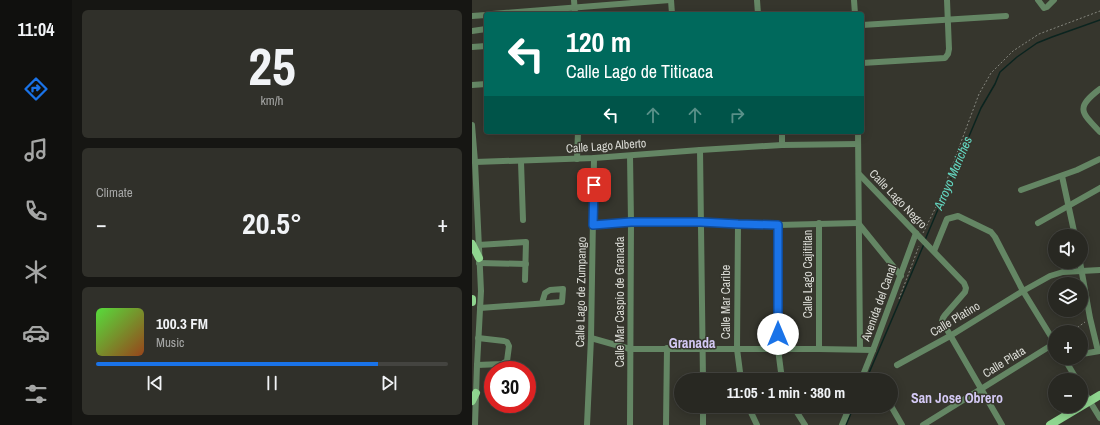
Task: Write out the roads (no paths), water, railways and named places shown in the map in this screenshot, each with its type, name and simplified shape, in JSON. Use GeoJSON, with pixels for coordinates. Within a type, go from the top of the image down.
{"type":"FeatureCollection","features":[{"type":"Feature","properties":{"kind":"main road"},"geometry":{"type":"LineString","coordinates":[[475,245],[479,260]]}},
{"type":"Feature","properties":{"kind":"main road"},"geometry":{"type":"LineString","coordinates":[[472,401],[476,393]]}},
{"type":"Feature","properties":{"kind":"main road"},"geometry":{"type":"LineString","coordinates":[[1050,425],[1100,395]]}},
{"type":"Feature","properties":{"kind":"street"},"geometry":{"type":"LineString","coordinates":[[574,0],[575,11]]}},
{"type":"Feature","properties":{"kind":"street"},"geometry":{"type":"LineString","coordinates":[[547,12],[575,11],[671,0],[672,12]]}},
{"type":"Feature","properties":{"kind":"street"},"geometry":{"type":"LineString","coordinates":[[757,0],[758,12]]}},
{"type":"Feature","properties":{"kind":"street"},"geometry":{"type":"LineString","coordinates":[[854,0],[855,12]]}},
{"type":"Feature","properties":{"kind":"street"},"geometry":{"type":"LineString","coordinates":[[864,63],[945,58],[949,49],[947,0]]}},
{"type":"Feature","properties":{"kind":"street"},"geometry":{"type":"LineString","coordinates":[[1038,0],[1042,8],[1047,8],[1054,0]]}},
{"type":"Feature","properties":{"kind":"street"},"geometry":{"type":"LineString","coordinates":[[472,16],[484,15]]}},
{"type":"Feature","properties":{"kind":"street"},"geometry":{"type":"LineString","coordinates":[[864,25],[1006,16]]}},
{"type":"Feature","properties":{"kind":"street"},"geometry":{"type":"LineString","coordinates":[[472,31],[484,30]]}},
{"type":"Feature","properties":{"kind":"street"},"geometry":{"type":"LineString","coordinates":[[472,47],[484,46]]}},
{"type":"Feature","properties":{"kind":"street"},"geometry":{"type":"LineString","coordinates":[[472,85],[484,84]]}},
{"type":"Feature","properties":{"kind":"street"},"geometry":{"type":"LineString","coordinates":[[1100,89],[1085,102],[1083,110],[1084,114],[1100,132]]}},
{"type":"Feature","properties":{"kind":"street"},"geometry":{"type":"LineString","coordinates":[[472,125],[476,162],[475,245],[526,242],[524,280]]}},
{"type":"Feature","properties":{"kind":"street"},"geometry":{"type":"LineString","coordinates":[[577,159],[578,134]]}},
{"type":"Feature","properties":{"kind":"street"},"geometry":{"type":"LineString","coordinates":[[782,134],[782,145]]}},
{"type":"Feature","properties":{"kind":"street"},"geometry":{"type":"LineString","coordinates":[[858,134],[860,350]]}},
{"type":"Feature","properties":{"kind":"street","name":"Calle Lago Alberto"},"geometry":{"type":"LineString","coordinates":[[476,162],[521,162],[577,159],[782,145],[858,144]]}},
{"type":"Feature","properties":{"kind":"street"},"geometry":{"type":"LineString","coordinates":[[700,150],[703,373]]}},
{"type":"Feature","properties":{"kind":"street","name":"Calle Mar Caspio de Granada"},"geometry":{"type":"LineString","coordinates":[[630,156],[630,425]]}},
{"type":"Feature","properties":{"kind":"street","name":"Calle Lago de Zumpango"},"geometry":{"type":"LineString","coordinates":[[587,425],[591,338],[594,158]]}},
{"type":"Feature","properties":{"kind":"street"},"geometry":{"type":"LineString","coordinates":[[1021,190],[1062,176],[1100,159]]}},
{"type":"Feature","properties":{"kind":"street"},"geometry":{"type":"LineString","coordinates":[[521,162],[523,220]]}},
{"type":"Feature","properties":{"kind":"street","name":"Calle Lago Negro"},"geometry":{"type":"LineString","coordinates":[[859,174],[962,280],[965,285],[965,292],[943,318],[943,324],[950,336]]}},
{"type":"Feature","properties":{"kind":"street"},"geometry":{"type":"LineString","coordinates":[[1062,176],[1074,229]]}},
{"type":"Feature","properties":{"kind":"street"},"geometry":{"type":"LineString","coordinates":[[1038,223],[1100,188]]}},
{"type":"Feature","properties":{"kind":"street"},"geometry":{"type":"LineString","coordinates":[[934,251],[947,219],[958,216],[991,232],[1023,291],[1048,332]]}},
{"type":"Feature","properties":{"kind":"street"},"geometry":{"type":"LineString","coordinates":[[593,225],[631,222],[701,222],[778,225],[858,223]]}},
{"type":"Feature","properties":{"kind":"street","name":"Calle Lago Cajititlan"},"geometry":{"type":"LineString","coordinates":[[819,223],[819,349]]}},
{"type":"Feature","properties":{"kind":"street"},"geometry":{"type":"LineString","coordinates":[[858,223],[901,276]]}},
{"type":"Feature","properties":{"kind":"street","name":"Calle Mar Caribe"},"geometry":{"type":"LineString","coordinates":[[738,224],[737,349],[740,373]]}},
{"type":"Feature","properties":{"kind":"street"},"geometry":{"type":"LineString","coordinates":[[778,225],[778,349],[781,373]]}},
{"type":"Feature","properties":{"kind":"street","name":"Avenida del Canal"},"geometry":{"type":"LineString","coordinates":[[864,373],[901,276],[920,237]]}},
{"type":"Feature","properties":{"kind":"street"},"geometry":{"type":"LineString","coordinates":[[475,425],[481,291],[479,260],[526,264]]}},
{"type":"Feature","properties":{"kind":"street","name":"Calle Platino"},"geometry":{"type":"LineString","coordinates":[[897,365],[950,336],[1050,276],[1081,271],[1100,270]]}},
{"type":"Feature","properties":{"kind":"street"},"geometry":{"type":"LineString","coordinates":[[1081,271],[1090,318],[1099,351],[1088,353]]}},
{"type":"Feature","properties":{"kind":"street"},"geometry":{"type":"LineString","coordinates":[[480,308],[542,303]]}},
{"type":"Feature","properties":{"kind":"street"},"geometry":{"type":"LineString","coordinates":[[950,336],[1002,425]]}},
{"type":"Feature","properties":{"kind":"street"},"geometry":{"type":"LineString","coordinates":[[477,365],[505,363],[507,361],[509,346],[507,342],[504,341],[478,338]]}},
{"type":"Feature","properties":{"kind":"street"},"geometry":{"type":"LineString","coordinates":[[591,338],[630,349],[873,350]]}},
{"type":"Feature","properties":{"kind":"street","name":"Calle Plata"},"geometry":{"type":"LineString","coordinates":[[923,425],[1048,347]]}},
{"type":"Feature","properties":{"kind":"street"},"geometry":{"type":"LineString","coordinates":[[666,425],[667,348]]}},
{"type":"Feature","properties":{"kind":"street"},"geometry":{"type":"LineString","coordinates":[[1089,402],[1100,418]]}},
{"type":"Feature","properties":{"kind":"street"},"geometry":{"type":"LineString","coordinates":[[703,413],[704,425]]}},
{"type":"Feature","properties":{"kind":"street"},"geometry":{"type":"LineString","coordinates":[[751,413],[757,425]]}},
{"type":"Feature","properties":{"kind":"street"},"geometry":{"type":"LineString","coordinates":[[797,413],[805,425]]}},
{"type":"Feature","properties":{"kind":"street"},"geometry":{"type":"LineString","coordinates":[[842,425],[847,413]]}},
{"type":"Feature","properties":{"kind":"street"},"geometry":{"type":"LineString","coordinates":[[895,413],[902,425]]}},
{"type":"Feature","properties":{"kind":"waterway","name":"Arroyo Mariches"},"geometry":{"type":"LineString","coordinates":[[925,240],[981,108],[1000,72],[1017,57],[1037,43],[1100,20]]}},
{"type":"Feature","properties":{"kind":"waterway","name":"Arroyo Mariches"},"geometry":{"type":"LineString","coordinates":[[869,373],[924,244]]}},
{"type":"Feature","properties":{"kind":"waterway","name":"Arroyo Mariches"},"geometry":{"type":"LineString","coordinates":[[846,425],[851,413]]}},
{"type":"Feature","properties":{"kind":"district","name":"Granada"},"geometry":{"type":"Point","coordinates":[692,343]}},
{"type":"Feature","properties":{"kind":"district","name":"San Jose Obrero"},"geometry":{"type":"Point","coordinates":[957,398]}}]}
